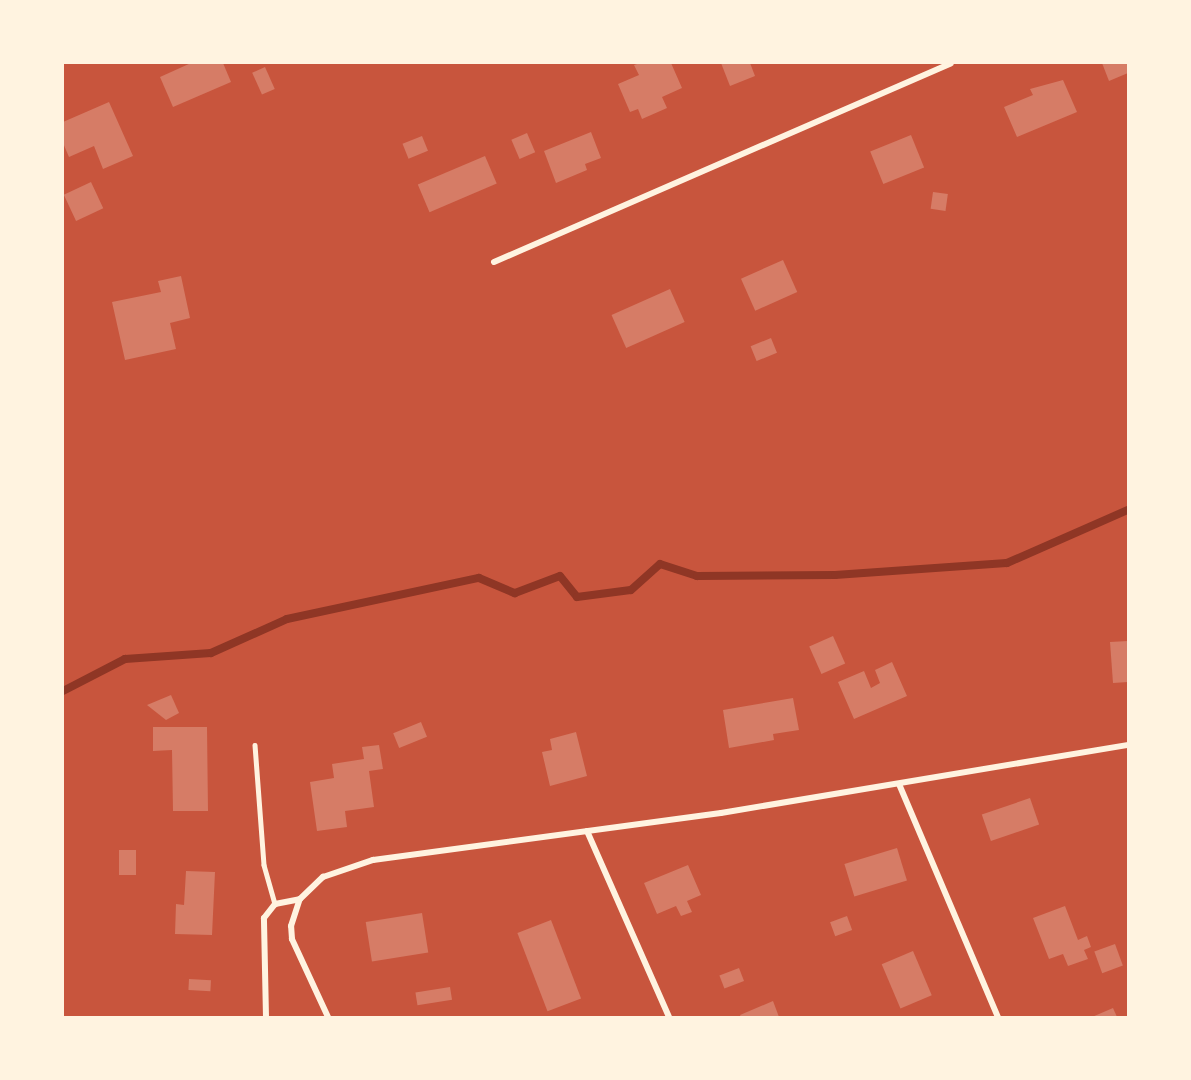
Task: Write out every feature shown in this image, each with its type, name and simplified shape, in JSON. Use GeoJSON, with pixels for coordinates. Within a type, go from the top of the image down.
{"type":"FeatureCollection","features":[{"type":"Feature","properties":{"kind":"street"},"geometry":{"type":"LineString","coordinates":[[494,262],[951,63]]}},
{"type":"Feature","properties":{"kind":"street"},"geometry":{"type":"LineString","coordinates":[[328,1017],[292,939],[291,926],[300,899],[322,877],[373,860],[587,831],[899,784],[1128,745]]}},
{"type":"Feature","properties":{"kind":"street"},"geometry":{"type":"LineString","coordinates":[[899,784],[998,1017]]}},
{"type":"Feature","properties":{"kind":"street"},"geometry":{"type":"LineString","coordinates":[[587,831],[669,1017]]}},
{"type":"Feature","properties":{"kind":"street"},"geometry":{"type":"LineString","coordinates":[[266,1017],[264,918],[275,904],[300,899]]}},
{"type":"Feature","properties":{"kind":"lane"},"geometry":{"type":"LineString","coordinates":[[255,744],[264,866],[275,904]]}},
{"type":"Feature","properties":{"kind":"building"},"geometry":{"type":"Polygon","coordinates":[[[191,63],[223,63],[231,82],[173,107],[160,77],[191,63]]]}},
{"type":"Feature","properties":{"kind":"building"},"geometry":{"type":"Polygon","coordinates":[[[671,63],[682,88],[662,97],[667,108],[642,119],[638,109],[630,112],[618,84],[639,75],[634,65],[671,63]]]}},
{"type":"Feature","properties":{"kind":"building"},"geometry":{"type":"Polygon","coordinates":[[[721,63],[750,63],[755,76],[730,86],[721,63]]]}},
{"type":"Feature","properties":{"kind":"building"},"geometry":{"type":"Polygon","coordinates":[[[1102,63],[1128,63],[1128,73],[1109,81],[1102,63]]]}},
{"type":"Feature","properties":{"kind":"building"},"geometry":{"type":"Polygon","coordinates":[[[265,67],[275,89],[262,95],[252,73],[265,67]]]}},
{"type":"Feature","properties":{"kind":"building"},"geometry":{"type":"Polygon","coordinates":[[[1063,80],[1077,112],[1017,137],[1004,107],[1033,95],[1030,89],[1063,80]]]}},
{"type":"Feature","properties":{"kind":"building"},"geometry":{"type":"Polygon","coordinates":[[[109,102],[133,156],[103,169],[94,146],[69,157],[63,143],[63,122],[109,102]]]}},
{"type":"Feature","properties":{"kind":"building"},"geometry":{"type":"Polygon","coordinates":[[[591,132],[601,158],[585,164],[587,170],[556,183],[544,151],[591,132]]]}},
{"type":"Feature","properties":{"kind":"building"},"geometry":{"type":"Polygon","coordinates":[[[527,133],[535,152],[520,159],[511,140],[527,133]]]}},
{"type":"Feature","properties":{"kind":"building"},"geometry":{"type":"Polygon","coordinates":[[[911,135],[924,167],[883,184],[870,151],[911,135]]]}},
{"type":"Feature","properties":{"kind":"building"},"geometry":{"type":"Polygon","coordinates":[[[422,136],[428,151],[409,159],[403,144],[422,136]]]}},
{"type":"Feature","properties":{"kind":"building"},"geometry":{"type":"Polygon","coordinates":[[[485,156],[497,184],[430,212],[418,185],[485,156]]]}},
{"type":"Feature","properties":{"kind":"building"},"geometry":{"type":"Polygon","coordinates":[[[91,182],[103,208],[76,221],[64,195],[91,182]]]}},
{"type":"Feature","properties":{"kind":"building"},"geometry":{"type":"Polygon","coordinates":[[[933,192],[948,194],[945,211],[931,209],[933,192]]]}},
{"type":"Feature","properties":{"kind":"building"},"geometry":{"type":"Polygon","coordinates":[[[783,260],[797,292],[755,311],[741,279],[783,260]]]}},
{"type":"Feature","properties":{"kind":"building"},"geometry":{"type":"Polygon","coordinates":[[[181,276],[190,318],[170,323],[176,349],[125,360],[112,302],[161,292],[158,281],[181,276]]]}},
{"type":"Feature","properties":{"kind":"building"},"geometry":{"type":"Polygon","coordinates":[[[670,289],[685,322],[626,348],[612,315],[670,289]]]}},
{"type":"Feature","properties":{"kind":"building"},"geometry":{"type":"Polygon","coordinates":[[[771,338],[777,353],[757,361],[751,346],[771,338]]]}},
{"type":"Feature","properties":{"kind":"building"},"geometry":{"type":"Polygon","coordinates":[[[833,636],[845,663],[821,674],[809,647],[833,636]]]}},
{"type":"Feature","properties":{"kind":"building"},"geometry":{"type":"Polygon","coordinates":[[[1128,641],[1128,682],[1113,683],[1110,642],[1128,641]]]}},
{"type":"Feature","properties":{"kind":"building"},"geometry":{"type":"Polygon","coordinates":[[[892,662],[907,696],[854,719],[838,682],[864,671],[871,688],[880,683],[875,670],[892,662]]]}},
{"type":"Feature","properties":{"kind":"building"},"geometry":{"type":"Polygon","coordinates":[[[171,695],[179,713],[166,720],[147,705],[171,695]]]}},
{"type":"Feature","properties":{"kind":"building"},"geometry":{"type":"Polygon","coordinates":[[[793,698],[799,730],[773,734],[774,740],[729,748],[723,710],[793,698]]]}},
{"type":"Feature","properties":{"kind":"building"},"geometry":{"type":"Polygon","coordinates":[[[421,722],[427,737],[399,748],[393,733],[421,722]]]}},
{"type":"Feature","properties":{"kind":"building"},"geometry":{"type":"Polygon","coordinates":[[[153,727],[207,727],[208,811],[173,811],[172,750],[153,751],[153,727]]]}},
{"type":"Feature","properties":{"kind":"building"},"geometry":{"type":"Polygon","coordinates":[[[576,732],[587,776],[550,786],[542,752],[552,750],[550,739],[576,732]]]}},
{"type":"Feature","properties":{"kind":"building"},"geometry":{"type":"Polygon","coordinates":[[[379,745],[383,769],[369,771],[374,807],[345,811],[347,827],[317,831],[310,782],[334,778],[332,764],[364,759],[362,747],[379,745]]]}},
{"type":"Feature","properties":{"kind":"building"},"geometry":{"type":"Polygon","coordinates":[[[1030,798],[1039,824],[991,841],[982,815],[1030,798]]]}},
{"type":"Feature","properties":{"kind":"building"},"geometry":{"type":"Polygon","coordinates":[[[897,848],[907,881],[854,897],[844,864],[897,848]]]}},
{"type":"Feature","properties":{"kind":"building"},"geometry":{"type":"Polygon","coordinates":[[[119,850],[136,850],[136,875],[119,875],[119,850]]]}},
{"type":"Feature","properties":{"kind":"building"},"geometry":{"type":"Polygon","coordinates":[[[688,865],[701,895],[687,901],[692,912],[681,916],[676,906],[657,914],[644,883],[688,865]]]}},
{"type":"Feature","properties":{"kind":"building"},"geometry":{"type":"Polygon","coordinates":[[[186,871],[215,872],[212,935],[175,934],[176,904],[184,905],[186,871]]]}},
{"type":"Feature","properties":{"kind":"building"},"geometry":{"type":"Polygon","coordinates":[[[1065,906],[1078,940],[1087,936],[1091,947],[1084,950],[1088,959],[1068,966],[1063,954],[1049,959],[1033,918],[1065,906]]]}},
{"type":"Feature","properties":{"kind":"building"},"geometry":{"type":"Polygon","coordinates":[[[422,913],[428,953],[372,961],[366,922],[422,913]]]}},
{"type":"Feature","properties":{"kind":"building"},"geometry":{"type":"Polygon","coordinates":[[[847,916],[852,930],[835,936],[830,922],[847,916]]]}},
{"type":"Feature","properties":{"kind":"building"},"geometry":{"type":"Polygon","coordinates":[[[551,920],[581,998],[547,1011],[517,933],[551,920]]]}},
{"type":"Feature","properties":{"kind":"building"},"geometry":{"type":"Polygon","coordinates":[[[1115,944],[1123,966],[1102,973],[1094,952],[1115,944]]]}},
{"type":"Feature","properties":{"kind":"building"},"geometry":{"type":"Polygon","coordinates":[[[913,951],[932,995],[900,1008],[882,964],[913,951]]]}},
{"type":"Feature","properties":{"kind":"building"},"geometry":{"type":"Polygon","coordinates":[[[739,968],[744,981],[724,989],[719,976],[739,968]]]}},
{"type":"Feature","properties":{"kind":"building"},"geometry":{"type":"Polygon","coordinates":[[[189,979],[211,980],[210,991],[188,990],[189,979]]]}},
{"type":"Feature","properties":{"kind":"building"},"geometry":{"type":"Polygon","coordinates":[[[450,987],[452,1000],[417,1005],[415,992],[450,987]]]}},
{"type":"Feature","properties":{"kind":"building"},"geometry":{"type":"Polygon","coordinates":[[[773,1001],[779,1017],[741,1017],[740,1015],[773,1001]]]}},
{"type":"Feature","properties":{"kind":"building"},"geometry":{"type":"Polygon","coordinates":[[[1113,1008],[1117,1017],[1092,1017],[1113,1008]]]}},
{"type":"Feature","properties":{"kind":"waterway"},"geometry":{"type":"LineString","coordinates":[[63,691],[125,659],[211,653],[287,619],[479,578],[515,593],[560,576],[577,597],[631,590],[660,564],[697,576],[835,575],[1007,563],[1128,510]]}}]}
